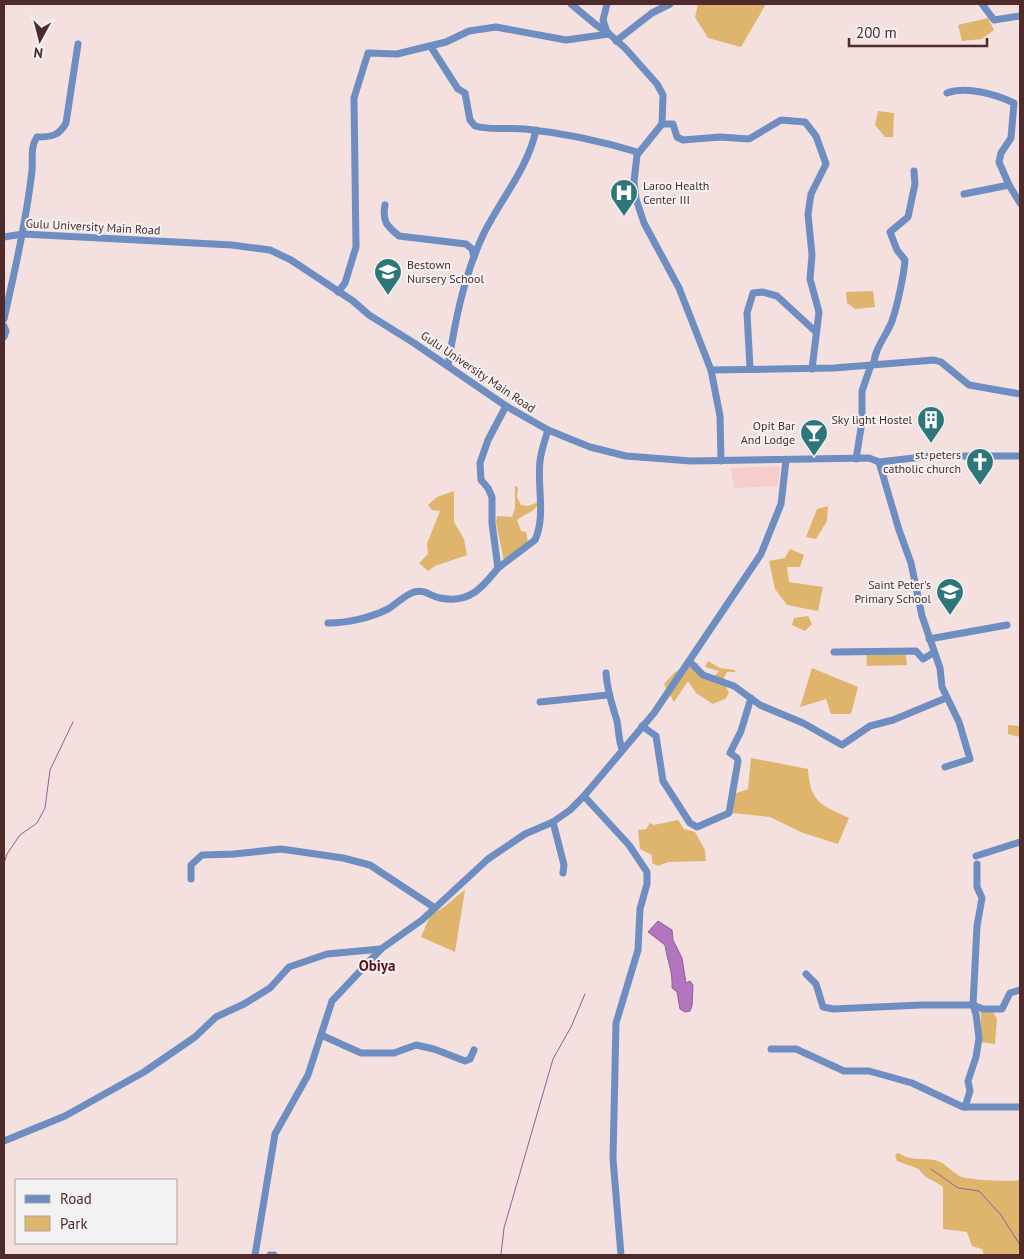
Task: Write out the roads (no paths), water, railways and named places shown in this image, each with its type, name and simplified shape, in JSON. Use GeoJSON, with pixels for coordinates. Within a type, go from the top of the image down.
{"type":"FeatureCollection","features":[{"type":"Feature","properties":{"kind":"street"},"geometry":{"type":"LineString","coordinates":[[571,4],[596,26],[608,33],[660,88],[664,102],[662,124],[638,152],[634,182],[636,199],[644,223],[679,288],[711,370],[720,416],[721,461]]}},
{"type":"Feature","properties":{"kind":"street"},"geometry":{"type":"LineString","coordinates":[[607,4],[603,20],[608,33]]}},
{"type":"Feature","properties":{"kind":"street"},"geometry":{"type":"LineString","coordinates":[[616,41],[652,13],[670,4]]}},
{"type":"Feature","properties":{"kind":"street"},"geometry":{"type":"LineString","coordinates":[[982,4],[994,20],[1020,16]]}},
{"type":"Feature","properties":{"kind":"street"},"geometry":{"type":"LineString","coordinates":[[589,38],[596,26]]}},
{"type":"Feature","properties":{"kind":"street"},"geometry":{"type":"LineString","coordinates":[[338,292],[346,282],[356,247],[357,216],[353,158],[354,98],[368,54],[378,52],[397,54],[431,47],[469,31],[496,27],[566,40],[589,38],[608,33],[623,36]]}},
{"type":"Feature","properties":{"kind":"street"},"geometry":{"type":"LineString","coordinates":[[4,319],[23,234],[33,143],[37,137],[52,137],[58,134],[66,123],[78,44]]}},
{"type":"Feature","properties":{"kind":"street"},"geometry":{"type":"LineString","coordinates":[[431,47],[458,89],[464,93],[470,120],[473,125],[498,129],[517,128],[579,136],[638,152]]}},
{"type":"Feature","properties":{"kind":"street"},"geometry":{"type":"LineString","coordinates":[[947,93],[967,91],[990,94],[1014,103],[1011,138],[1001,153],[999,162],[1008,185],[1020,203]]}},
{"type":"Feature","properties":{"kind":"street"},"geometry":{"type":"LineString","coordinates":[[662,124],[673,124],[677,137],[684,140],[708,138],[749,139],[781,120],[804,121],[816,136],[826,164],[811,194],[808,214],[812,255],[810,279],[819,312],[812,369]]}},
{"type":"Feature","properties":{"kind":"street"},"geometry":{"type":"LineString","coordinates":[[448,366],[456,317],[474,257],[484,233],[527,156],[536,130]]}},
{"type":"Feature","properties":{"kind":"street"},"geometry":{"type":"LineString","coordinates":[[856,459],[862,422],[862,391],[875,355],[894,314],[904,272],[905,260],[897,250],[890,232],[908,217],[915,184],[914,171]]}},
{"type":"Feature","properties":{"kind":"street"},"geometry":{"type":"LineString","coordinates":[[964,194],[1008,185]]}},
{"type":"Feature","properties":{"kind":"street"},"geometry":{"type":"LineString","coordinates":[[384,205],[383,217],[392,232],[399,236],[466,244],[472,249],[474,257]]}},
{"type":"Feature","properties":{"kind":"street","name":"Gulu University Main Road"},"geometry":{"type":"LineString","coordinates":[[4,237],[23,234],[260,248],[285,257],[353,300],[369,316],[448,366],[506,406],[548,430],[590,447],[626,456],[691,461],[869,458],[879,462],[931,456],[1020,456]]}},
{"type":"Feature","properties":{"kind":"street"},"geometry":{"type":"LineString","coordinates":[[750,368],[747,313],[753,293],[762,292],[777,296],[816,332]]}},
{"type":"Feature","properties":{"kind":"street"},"geometry":{"type":"LineString","coordinates":[[4,326],[6,331],[4,337]]}},
{"type":"Feature","properties":{"kind":"street"},"geometry":{"type":"LineString","coordinates":[[711,370],[750,368],[812,369],[938,360],[969,385],[1020,394]]}},
{"type":"Feature","properties":{"kind":"street"},"geometry":{"type":"LineString","coordinates":[[498,568],[492,523],[492,497],[488,488],[481,480],[480,463],[488,440],[506,406]]}},
{"type":"Feature","properties":{"kind":"street"},"geometry":{"type":"LineString","coordinates":[[328,623],[346,623],[383,611],[414,592],[426,592],[447,599],[468,596],[483,587],[498,568],[535,540],[538,534],[540,521],[540,460],[548,430]]}},
{"type":"Feature","properties":{"kind":"street"},"geometry":{"type":"LineString","coordinates":[[257,1254],[275,1134],[308,1075],[332,1001],[381,949],[412,928],[499,851],[525,834],[553,822],[584,796],[662,703],[761,554],[781,504],[786,460]]}},
{"type":"Feature","properties":{"kind":"street"},"geometry":{"type":"LineString","coordinates":[[879,462],[911,563],[929,639],[940,668],[939,675],[946,698],[956,715],[970,759],[945,767]]}},
{"type":"Feature","properties":{"kind":"street"},"geometry":{"type":"LineString","coordinates":[[929,639],[1007,625]]}},
{"type":"Feature","properties":{"kind":"street"},"geometry":{"type":"LineString","coordinates":[[834,652],[916,651],[923,660],[933,652]]}},
{"type":"Feature","properties":{"kind":"street"},"geometry":{"type":"LineString","coordinates":[[690,662],[703,675],[734,686],[760,705],[803,723],[842,745],[870,726],[893,720],[946,698]]}},
{"type":"Feature","properties":{"kind":"street"},"geometry":{"type":"LineString","coordinates":[[606,673],[608,695],[617,721],[617,732],[622,749]]}},
{"type":"Feature","properties":{"kind":"street"},"geometry":{"type":"LineString","coordinates":[[540,702],[608,695]]}},
{"type":"Feature","properties":{"kind":"street"},"geometry":{"type":"LineString","coordinates":[[642,726],[656,736],[663,781],[690,823],[697,827],[729,813],[738,761],[738,758],[730,753],[742,731],[750,698]]}},
{"type":"Feature","properties":{"kind":"street"},"geometry":{"type":"LineString","coordinates":[[584,796],[629,845],[647,872],[646,890],[640,909],[638,950],[616,1024],[613,1159],[621,1255]]}},
{"type":"Feature","properties":{"kind":"street"},"geometry":{"type":"LineString","coordinates":[[553,822],[564,865],[563,873]]}},
{"type":"Feature","properties":{"kind":"street"},"geometry":{"type":"LineString","coordinates":[[965,1107],[970,1091],[968,1081],[976,1057],[979,1038],[973,1005],[977,926],[982,898],[978,887],[977,860],[1020,842]]}},
{"type":"Feature","properties":{"kind":"street"},"geometry":{"type":"LineString","coordinates":[[191,879],[191,865],[202,854],[240,854],[280,849],[305,851],[370,865],[426,900],[435,908]]}},
{"type":"Feature","properties":{"kind":"street"},"geometry":{"type":"LineString","coordinates":[[4,1141],[65,1116],[144,1072],[195,1037],[216,1016],[244,1004],[270,988],[289,966],[327,954],[381,949]]}},
{"type":"Feature","properties":{"kind":"street"},"geometry":{"type":"LineString","coordinates":[[806,974],[816,984],[823,1007],[843,1010],[921,1005],[973,1005],[983,1009],[1002,1009],[1010,993],[1020,990]]}},
{"type":"Feature","properties":{"kind":"street"},"geometry":{"type":"LineString","coordinates":[[321,1035],[363,1054],[394,1053],[416,1045],[434,1049],[465,1061],[470,1059],[474,1050]]}},
{"type":"Feature","properties":{"kind":"street"},"geometry":{"type":"LineString","coordinates":[[771,1049],[796,1049],[844,1071],[869,1071],[912,1083],[965,1107],[1020,1107]]}},
{"type":"Feature","properties":{"kind":"waterway"},"geometry":{"type":"LineString","coordinates":[[4,863],[7,854],[20,835],[37,823],[45,808],[50,770],[73,722]]}},
{"type":"Feature","properties":{"kind":"waterway"},"geometry":{"type":"LineString","coordinates":[[501,1255],[504,1228],[553,1059],[571,1027],[585,994]]}},
{"type":"Feature","properties":{"kind":"waterway"},"geometry":{"type":"LineString","coordinates":[[931,1169],[958,1188],[979,1191],[1001,1215],[1020,1245]]}},
{"type":"Feature","properties":{"kind":"place","name":"Laroo Health Center III"},"geometry":{"type":"Point","coordinates":[624,217]}},
{"type":"Feature","properties":{"kind":"place","name":"Bestown Nursery School"},"geometry":{"type":"Point","coordinates":[388,296]}},
{"type":"Feature","properties":{"kind":"place","name":"Sky light Hostel"},"geometry":{"type":"Point","coordinates":[931,444]}},
{"type":"Feature","properties":{"kind":"place","name":"Opit Bar And Lodge"},"geometry":{"type":"Point","coordinates":[814,457]}},
{"type":"Feature","properties":{"kind":"place","name":"st. peters catholic church"},"geometry":{"type":"Point","coordinates":[980,486]}},
{"type":"Feature","properties":{"kind":"place","name":"Saint Peter's Primary School"},"geometry":{"type":"Point","coordinates":[950,616]}},
{"type":"Feature","properties":{"kind":"district","name":"Obiya"},"geometry":{"type":"Point","coordinates":[377,966]}}]}
